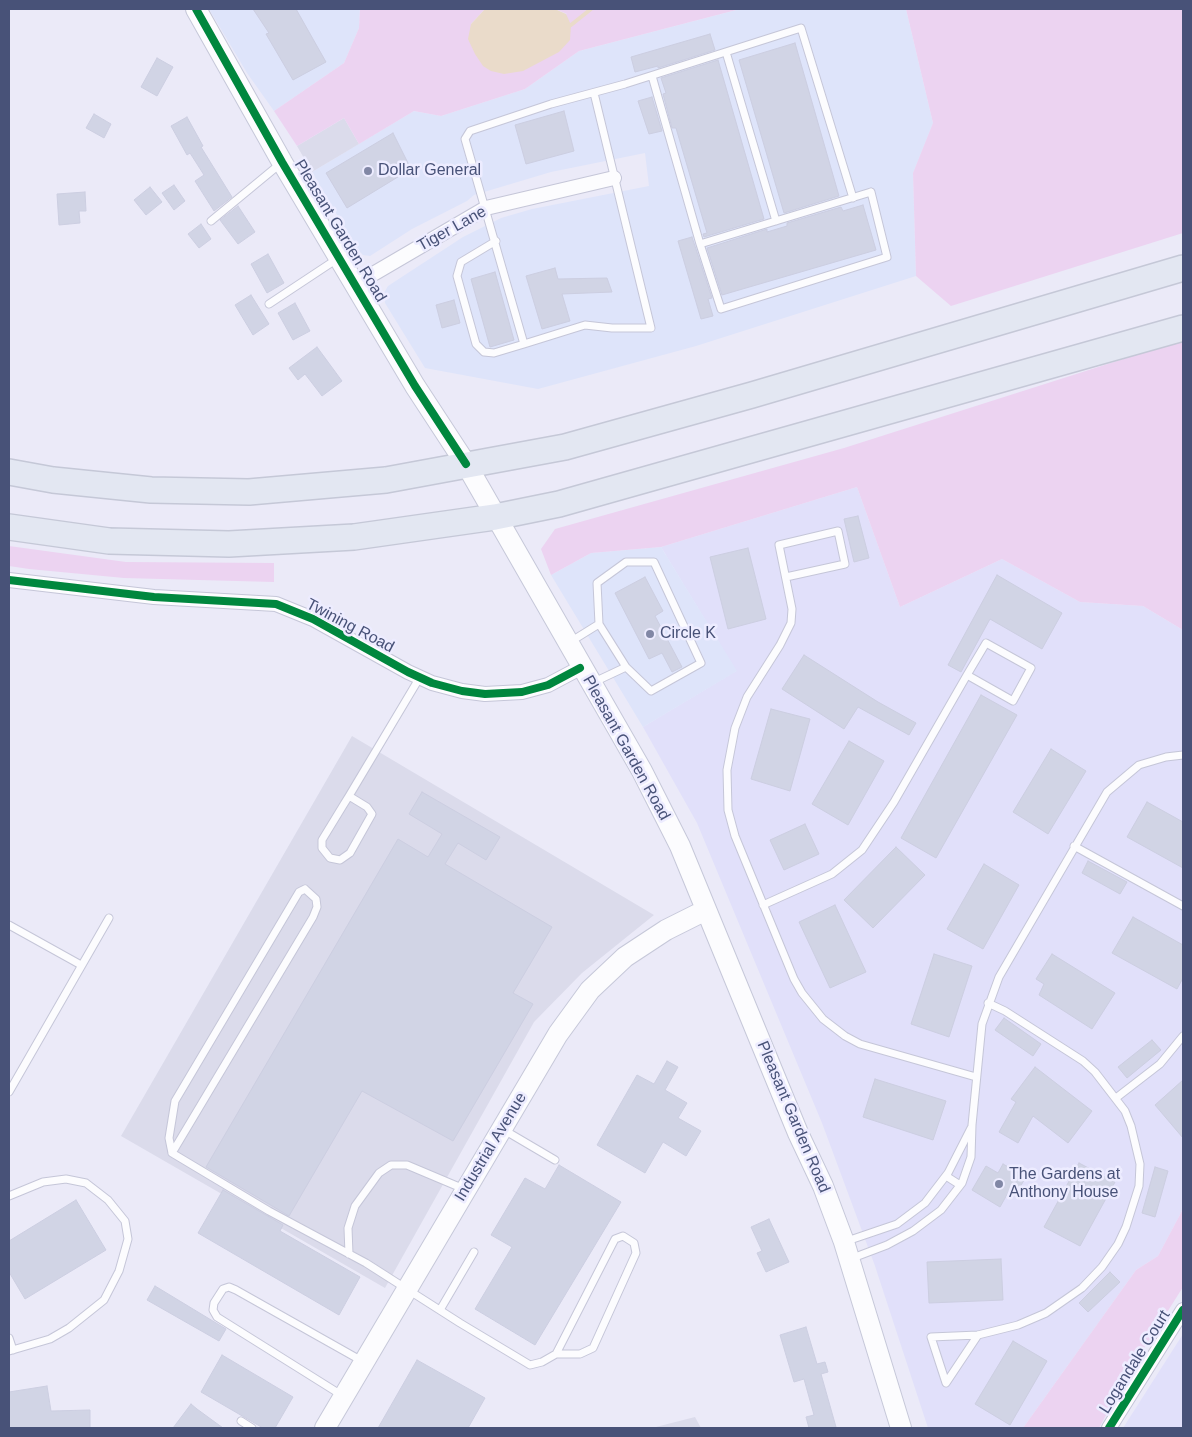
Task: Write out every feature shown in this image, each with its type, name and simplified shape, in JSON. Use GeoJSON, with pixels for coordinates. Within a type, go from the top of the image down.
{"type":"FeatureCollection","features":[{"type":"Feature","properties":{"kind":"highway"},"geometry":{"type":"LineString","coordinates":[[9,472],[53,480],[151,490],[249,492],[386,480],[565,447],[752,395],[1183,268]]}},
{"type":"Feature","properties":{"kind":"highway"},"geometry":{"type":"LineString","coordinates":[[9,527],[109,541],[229,544],[354,537],[495,517],[559,504],[1183,328]]}},
{"type":"Feature","properties":{"kind":"main road","name":"Pleasant Garden Road"},"geometry":{"type":"LineString","coordinates":[[196,9],[282,162],[415,386],[466,464],[585,676],[642,771],[680,846],[798,1132],[823,1186],[847,1250],[901,1428]]}},
{"type":"Feature","properties":{"kind":"main road","name":"Industrial Avenue"},"geometry":{"type":"LineString","coordinates":[[325,1428],[558,1034],[590,990],[626,957],[666,930],[706,910]]}},
{"type":"Feature","properties":{"kind":"street","name":"Tiger Lane"},"geometry":{"type":"LineString","coordinates":[[356,284],[486,208],[614,178]]}},
{"type":"Feature","properties":{"kind":"street","name":"Twining Road"},"geometry":{"type":"LineString","coordinates":[[9,580],[154,597],[276,604],[314,619],[420,677],[462,691],[485,694],[522,692],[585,676]]}},
{"type":"Feature","properties":{"kind":"street","name":"Logandale Court"},"geometry":{"type":"LineString","coordinates":[[1109,1428],[1183,1310]]}},
{"type":"Feature","properties":{"kind":"lane"},"geometry":{"type":"LineString","coordinates":[[524,344],[465,139],[470,131],[652,76],[801,28],[853,198]]}},
{"type":"Feature","properties":{"kind":"lane"},"geometry":{"type":"LineString","coordinates":[[726,52],[776,221]]}},
{"type":"Feature","properties":{"kind":"lane"},"geometry":{"type":"LineString","coordinates":[[652,76],[700,244],[721,309],[887,257],[872,192],[700,244]]}},
{"type":"Feature","properties":{"kind":"lane"},"geometry":{"type":"LineString","coordinates":[[496,242],[462,262],[457,276],[476,344],[484,352],[494,353],[585,325],[612,328],[651,328],[594,93]]}},
{"type":"Feature","properties":{"kind":"lane"},"geometry":{"type":"LineString","coordinates":[[211,220],[282,162]]}},
{"type":"Feature","properties":{"kind":"lane"},"geometry":{"type":"LineString","coordinates":[[269,304],[340,258]]}},
{"type":"Feature","properties":{"kind":"lane"},"geometry":{"type":"LineString","coordinates":[[786,577],[845,564],[838,531],[779,545],[792,608],[791,623],[741,710],[731,747],[727,770],[728,810],[735,836],[802,993],[834,1028],[866,1046],[976,1077]]}},
{"type":"Feature","properties":{"kind":"lane"},"geometry":{"type":"LineString","coordinates":[[626,562],[654,562],[701,662],[651,691],[626,667],[599,624],[597,583],[626,562]]}},
{"type":"Feature","properties":{"kind":"lane"},"geometry":{"type":"LineString","coordinates":[[567,644],[599,624]]}},
{"type":"Feature","properties":{"kind":"lane"},"geometry":{"type":"LineString","coordinates":[[764,905],[832,874],[862,850],[894,802],[986,643],[1031,668],[1013,701],[967,676]]}},
{"type":"Feature","properties":{"kind":"lane"},"geometry":{"type":"LineString","coordinates":[[585,676],[626,667]]}},
{"type":"Feature","properties":{"kind":"lane"},"geometry":{"type":"LineString","coordinates":[[348,796],[366,807],[372,814],[350,853],[340,860],[330,858],[322,848],[322,840],[348,796],[420,677]]}},
{"type":"Feature","properties":{"kind":"lane"},"geometry":{"type":"LineString","coordinates":[[847,1250],[887,1245],[922,1224],[940,1210],[960,1185],[971,1157],[972,1125],[982,1024],[988,1003],[999,977],[1098,806],[1117,781],[1139,766],[1152,760],[1183,755]]}},
{"type":"Feature","properties":{"kind":"lane"},"geometry":{"type":"LineString","coordinates":[[1074,846],[1183,906]]}},
{"type":"Feature","properties":{"kind":"lane"},"geometry":{"type":"LineString","coordinates":[[172,1153],[313,918],[318,907],[316,899],[305,889],[299,892],[175,1101],[169,1138],[172,1153],[269,1211],[407,1288],[530,1365],[542,1362],[556,1354],[580,1354],[593,1348],[636,1253],[634,1243],[623,1236],[615,1239],[556,1354]]}},
{"type":"Feature","properties":{"kind":"lane"},"geometry":{"type":"LineString","coordinates":[[9,1092],[109,918]]}},
{"type":"Feature","properties":{"kind":"lane"},"geometry":{"type":"LineString","coordinates":[[9,924],[82,965]]}},
{"type":"Feature","properties":{"kind":"lane"},"geometry":{"type":"LineString","coordinates":[[978,1335],[965,1358],[946,1383],[931,1337],[978,1335],[1018,1325],[1064,1302],[1082,1288],[1102,1267],[1118,1244],[1134,1205],[1139,1186],[1140,1164],[1131,1126],[1107,1084],[1083,1061],[1005,1011],[988,1003]]}},
{"type":"Feature","properties":{"kind":"lane"},"geometry":{"type":"LineString","coordinates":[[1116,1098],[1160,1064],[1183,1036]]}},
{"type":"Feature","properties":{"kind":"lane"},"geometry":{"type":"LineString","coordinates":[[847,1250],[914,1213],[937,1190],[972,1125]]}},
{"type":"Feature","properties":{"kind":"lane"},"geometry":{"type":"LineString","coordinates":[[502,1129],[555,1160]]}},
{"type":"Feature","properties":{"kind":"lane"},"geometry":{"type":"LineString","coordinates":[[349,1254],[348,1228],[355,1206],[366,1188],[379,1173],[391,1165],[407,1164],[466,1189]]}},
{"type":"Feature","properties":{"kind":"lane"},"geometry":{"type":"LineString","coordinates":[[946,1176],[960,1185]]}},
{"type":"Feature","properties":{"kind":"lane"},"geometry":{"type":"LineString","coordinates":[[9,1196],[43,1182],[66,1179],[86,1183],[108,1200],[125,1221],[128,1238],[119,1271],[104,1300],[69,1328],[50,1339],[11,1350],[9,1338]]}},
{"type":"Feature","properties":{"kind":"lane"},"geometry":{"type":"LineString","coordinates":[[914,1213],[922,1224]]}},
{"type":"Feature","properties":{"kind":"lane"},"geometry":{"type":"LineString","coordinates":[[440,1310],[474,1252]]}},
{"type":"Feature","properties":{"kind":"lane"},"geometry":{"type":"LineString","coordinates":[[343,1397],[217,1317],[213,1310],[214,1303],[223,1289],[229,1287],[364,1362]]}},
{"type":"Feature","properties":{"kind":"lane"},"geometry":{"type":"LineString","coordinates":[[241,1421],[252,1428]]}},
{"type":"Feature","properties":{"kind":"shaded area"},"geometry":{"type":"Polygon","coordinates":[[[209,9],[360,9],[359,28],[344,63],[274,111],[247,73],[209,9]]]}},
{"type":"Feature","properties":{"kind":"shaded area"},"geometry":{"type":"Polygon","coordinates":[[[360,9],[485,9],[471,24],[567,14],[555,9],[740,9],[579,51],[525,89],[441,116],[414,111],[359,144],[344,118],[297,146],[274,111],[344,63],[359,28],[360,9]]]}},
{"type":"Feature","properties":{"kind":"shaded area"},"geometry":{"type":"Polygon","coordinates":[[[485,9],[555,9],[566,14],[571,25],[570,40],[559,52],[523,71],[504,74],[491,71],[483,66],[468,39],[471,24],[485,9]]]}},
{"type":"Feature","properties":{"kind":"shaded area"},"geometry":{"type":"Polygon","coordinates":[[[740,9],[906,9],[933,123],[913,173],[916,276],[696,346],[538,389],[425,368],[385,303],[384,293],[388,286],[463,237],[501,218],[532,209],[649,186],[645,153],[551,172],[474,195],[467,201],[412,229],[370,256],[363,255],[357,249],[312,172],[414,111],[441,116],[525,89],[579,51],[740,9]]]}},
{"type":"Feature","properties":{"kind":"shaded area"},"geometry":{"type":"Polygon","coordinates":[[[906,9],[1183,9],[1183,233],[951,306],[916,276],[913,173],[933,123],[906,9]]]}},
{"type":"Feature","properties":{"kind":"shaded area"},"geometry":{"type":"Polygon","coordinates":[[[344,118],[359,144],[312,172],[297,146],[344,118]]]}},
{"type":"Feature","properties":{"kind":"shaded area"},"geometry":{"type":"Polygon","coordinates":[[[1183,340],[1183,630],[1143,606],[1080,602],[1002,559],[900,607],[857,487],[661,547],[591,553],[551,575],[541,549],[555,529],[844,448],[1183,340]]]}},
{"type":"Feature","properties":{"kind":"shaded area"},"geometry":{"type":"Polygon","coordinates":[[[857,487],[900,607],[1002,559],[1080,602],[1143,606],[1183,630],[1183,1209],[1158,1256],[1136,1270],[1023,1428],[928,1428],[875,1266],[822,1123],[697,823],[643,727],[736,671],[661,547],[857,487]]]}},
{"type":"Feature","properties":{"kind":"shaded area"},"geometry":{"type":"Polygon","coordinates":[[[9,546],[126,562],[274,563],[274,582],[124,578],[29,569],[9,566],[9,546]]]}},
{"type":"Feature","properties":{"kind":"shaded area"},"geometry":{"type":"Polygon","coordinates":[[[661,547],[737,671],[643,727],[551,575],[591,553],[661,547]]]}},
{"type":"Feature","properties":{"kind":"shaded area"},"geometry":{"type":"Polygon","coordinates":[[[352,736],[654,915],[582,973],[534,1022],[385,1288],[121,1136],[352,736]]]}},
{"type":"Feature","properties":{"kind":"shaded area"},"geometry":{"type":"Polygon","coordinates":[[[1183,1209],[1183,1287],[1130,1371],[1099,1428],[1023,1428],[1136,1270],[1158,1256],[1183,1209]]]}},
{"type":"Feature","properties":{"kind":"shaded area"},"geometry":{"type":"Polygon","coordinates":[[[1183,1334],[1183,1428],[1123,1428],[1183,1334]]]}},
{"type":"Feature","properties":{"kind":"shaded area"},"geometry":{"type":"Polygon","coordinates":[[[695,1417],[701,1428],[652,1428],[695,1417]]]}},
{"type":"Feature","properties":{"kind":"building"},"geometry":{"type":"Polygon","coordinates":[[[253,9],[296,9],[326,62],[293,80],[266,34],[269,33],[253,9]]]}},
{"type":"Feature","properties":{"kind":"building"},"geometry":{"type":"Polygon","coordinates":[[[710,34],[715,50],[658,68],[658,66],[635,72],[631,57],[710,34]]]}},
{"type":"Feature","properties":{"kind":"building"},"geometry":{"type":"Polygon","coordinates":[[[795,43],[839,196],[784,213],[739,60],[795,43]]]}},
{"type":"Feature","properties":{"kind":"building"},"geometry":{"type":"Polygon","coordinates":[[[157,58],[173,67],[157,96],[141,87],[157,58]]]}},
{"type":"Feature","properties":{"kind":"building"},"geometry":{"type":"Polygon","coordinates":[[[718,60],[764,219],[704,237],[703,234],[707,233],[676,128],[672,128],[663,94],[666,93],[661,78],[718,60]]]}},
{"type":"Feature","properties":{"kind":"building"},"geometry":{"type":"Polygon","coordinates":[[[652,97],[662,131],[649,134],[638,101],[652,97]]]}},
{"type":"Feature","properties":{"kind":"building"},"geometry":{"type":"Polygon","coordinates":[[[564,111],[574,151],[526,164],[515,125],[564,111]]]}},
{"type":"Feature","properties":{"kind":"building"},"geometry":{"type":"Polygon","coordinates":[[[94,114],[111,124],[104,138],[86,128],[94,114]]]}},
{"type":"Feature","properties":{"kind":"building"},"geometry":{"type":"Polygon","coordinates":[[[187,117],[203,146],[201,147],[232,197],[214,211],[195,181],[204,175],[190,153],[187,155],[171,126],[187,117]]]}},
{"type":"Feature","properties":{"kind":"building","name":"Dollar General"},"geometry":{"type":"Polygon","coordinates":[[[393,133],[411,169],[347,208],[326,173],[393,133]]]}},
{"type":"Feature","properties":{"kind":"building"},"geometry":{"type":"Polygon","coordinates":[[[174,185],[185,201],[174,210],[162,193],[174,185]]]}},
{"type":"Feature","properties":{"kind":"building"},"geometry":{"type":"Polygon","coordinates":[[[150,187],[162,202],[146,215],[134,200],[150,187]]]}},
{"type":"Feature","properties":{"kind":"building"},"geometry":{"type":"Polygon","coordinates":[[[85,192],[86,211],[79,211],[80,223],[59,225],[57,194],[85,192]]]}},
{"type":"Feature","properties":{"kind":"building"},"geometry":{"type":"Polygon","coordinates":[[[863,205],[876,250],[722,295],[707,248],[767,229],[767,232],[787,226],[787,223],[841,207],[843,211],[863,205]]]}},
{"type":"Feature","properties":{"kind":"building"},"geometry":{"type":"Polygon","coordinates":[[[238,206],[255,232],[238,244],[220,220],[238,206]]]}},
{"type":"Feature","properties":{"kind":"building"},"geometry":{"type":"Polygon","coordinates":[[[201,224],[211,239],[199,248],[188,234],[201,224]]]}},
{"type":"Feature","properties":{"kind":"building"},"geometry":{"type":"Polygon","coordinates":[[[692,237],[712,298],[708,299],[713,316],[701,319],[678,241],[692,237]]]}},
{"type":"Feature","properties":{"kind":"building"},"geometry":{"type":"Polygon","coordinates":[[[268,254],[284,283],[267,293],[251,264],[268,254]]]}},
{"type":"Feature","properties":{"kind":"building"},"geometry":{"type":"Polygon","coordinates":[[[555,268],[558,279],[607,278],[612,292],[562,294],[570,321],[542,329],[526,276],[555,268]]]}},
{"type":"Feature","properties":{"kind":"building"},"geometry":{"type":"Polygon","coordinates":[[[495,272],[514,340],[490,347],[471,279],[495,272]]]}},
{"type":"Feature","properties":{"kind":"building"},"geometry":{"type":"Polygon","coordinates":[[[251,295],[269,324],[253,335],[235,305],[251,295]]]}},
{"type":"Feature","properties":{"kind":"building"},"geometry":{"type":"Polygon","coordinates":[[[454,300],[460,323],[442,328],[436,305],[454,300]]]}},
{"type":"Feature","properties":{"kind":"building"},"geometry":{"type":"Polygon","coordinates":[[[295,303],[310,331],[293,340],[278,313],[295,303]]]}},
{"type":"Feature","properties":{"kind":"building"},"geometry":{"type":"Polygon","coordinates":[[[317,347],[342,381],[322,396],[305,374],[298,380],[289,368],[317,347]]]}},
{"type":"Feature","properties":{"kind":"building"},"geometry":{"type":"Polygon","coordinates":[[[858,516],[869,558],[854,562],[844,519],[858,516]]]}},
{"type":"Feature","properties":{"kind":"building"},"geometry":{"type":"Polygon","coordinates":[[[748,548],[766,619],[728,629],[710,557],[748,548]]]}},
{"type":"Feature","properties":{"kind":"building"},"geometry":{"type":"Polygon","coordinates":[[[997,575],[1062,613],[1042,649],[990,619],[961,672],[948,665],[997,575]]]}},
{"type":"Feature","properties":{"kind":"building","name":"Circle K"},"geometry":{"type":"Polygon","coordinates":[[[645,577],[663,611],[655,616],[682,667],[672,672],[662,653],[649,659],[615,593],[645,577]]]}},
{"type":"Feature","properties":{"kind":"building"},"geometry":{"type":"Polygon","coordinates":[[[804,655],[878,702],[916,723],[909,735],[858,707],[844,729],[782,689],[804,655]]]}},
{"type":"Feature","properties":{"kind":"building"},"geometry":{"type":"Polygon","coordinates":[[[981,695],[1017,715],[936,858],[901,838],[981,695]]]}},
{"type":"Feature","properties":{"kind":"building"},"geometry":{"type":"Polygon","coordinates":[[[771,709],[810,719],[790,791],[751,779],[771,709]]]}},
{"type":"Feature","properties":{"kind":"building"},"geometry":{"type":"Polygon","coordinates":[[[849,741],[884,761],[848,825],[812,804],[849,741]]]}},
{"type":"Feature","properties":{"kind":"building"},"geometry":{"type":"Polygon","coordinates":[[[1051,749],[1086,771],[1048,834],[1013,812],[1051,749]]]}},
{"type":"Feature","properties":{"kind":"building"},"geometry":{"type":"Polygon","coordinates":[[[422,792],[500,837],[486,860],[458,843],[445,864],[552,927],[513,993],[533,1004],[453,1141],[362,1091],[289,1216],[206,1167],[398,839],[428,857],[442,834],[409,814],[422,792]]]}},
{"type":"Feature","properties":{"kind":"building"},"geometry":{"type":"Polygon","coordinates":[[[1147,802],[1183,822],[1183,868],[1127,837],[1147,802]]]}},
{"type":"Feature","properties":{"kind":"building"},"geometry":{"type":"Polygon","coordinates":[[[805,824],[819,854],[784,870],[770,840],[805,824]]]}},
{"type":"Feature","properties":{"kind":"building"},"geometry":{"type":"Polygon","coordinates":[[[896,847],[925,875],[873,928],[844,900],[896,847]]]}},
{"type":"Feature","properties":{"kind":"building"},"geometry":{"type":"Polygon","coordinates":[[[1088,861],[1127,882],[1120,894],[1082,873],[1088,861]]]}},
{"type":"Feature","properties":{"kind":"building"},"geometry":{"type":"Polygon","coordinates":[[[984,864],[1019,885],[983,949],[947,929],[984,864]]]}},
{"type":"Feature","properties":{"kind":"building"},"geometry":{"type":"Polygon","coordinates":[[[835,905],[866,972],[830,988],[799,922],[835,905]]]}},
{"type":"Feature","properties":{"kind":"building"},"geometry":{"type":"Polygon","coordinates":[[[1133,917],[1183,945],[1183,978],[1177,989],[1112,953],[1133,917]]]}},
{"type":"Feature","properties":{"kind":"building"},"geometry":{"type":"Polygon","coordinates":[[[934,954],[972,966],[949,1037],[911,1024],[934,954]]]}},
{"type":"Feature","properties":{"kind":"building"},"geometry":{"type":"Polygon","coordinates":[[[1052,954],[1115,993],[1092,1029],[1039,995],[1044,984],[1036,979],[1052,954]]]}},
{"type":"Feature","properties":{"kind":"building"},"geometry":{"type":"Polygon","coordinates":[[[1004,1018],[1041,1044],[1033,1056],[995,1030],[1004,1018]]]}},
{"type":"Feature","properties":{"kind":"building"},"geometry":{"type":"Polygon","coordinates":[[[1152,1040],[1161,1050],[1127,1078],[1118,1067],[1152,1040]]]}},
{"type":"Feature","properties":{"kind":"building"},"geometry":{"type":"Polygon","coordinates":[[[667,1061],[678,1067],[665,1090],[687,1103],[678,1118],[701,1131],[686,1156],[663,1142],[645,1173],[597,1145],[637,1075],[654,1084],[667,1061]]]}},
{"type":"Feature","properties":{"kind":"building"},"geometry":{"type":"Polygon","coordinates":[[[1035,1067],[1092,1111],[1068,1143],[1033,1116],[1018,1143],[999,1132],[1016,1102],[1011,1099],[1035,1067]]]}},
{"type":"Feature","properties":{"kind":"building"},"geometry":{"type":"Polygon","coordinates":[[[875,1079],[946,1101],[933,1140],[863,1117],[875,1079]]]}},
{"type":"Feature","properties":{"kind":"building"},"geometry":{"type":"Polygon","coordinates":[[[1183,1080],[1183,1138],[1155,1105],[1183,1080]]]}},
{"type":"Feature","properties":{"kind":"building"},"geometry":{"type":"Polygon","coordinates":[[[1079,1163],[1115,1182],[1080,1246],[1044,1227],[1079,1163]]]}},
{"type":"Feature","properties":{"kind":"building","name":"The Gardens at Anthony House"},"geometry":{"type":"Polygon","coordinates":[[[1003,1164],[1026,1177],[1015,1195],[1009,1191],[1000,1207],[972,1190],[986,1166],[998,1173],[1003,1164]]]}},
{"type":"Feature","properties":{"kind":"building"},"geometry":{"type":"Polygon","coordinates":[[[559,1165],[621,1202],[535,1345],[475,1309],[512,1247],[491,1235],[525,1178],[545,1189],[559,1165]]]}},
{"type":"Feature","properties":{"kind":"building"},"geometry":{"type":"Polygon","coordinates":[[[1155,1167],[1168,1171],[1155,1217],[1142,1213],[1155,1167]]]}},
{"type":"Feature","properties":{"kind":"building"},"geometry":{"type":"Polygon","coordinates":[[[223,1190],[283,1225],[280,1231],[360,1277],[339,1315],[198,1233],[223,1190]]]}},
{"type":"Feature","properties":{"kind":"building"},"geometry":{"type":"Polygon","coordinates":[[[76,1200],[106,1250],[25,1299],[9,1272],[9,1241],[76,1200]]]}},
{"type":"Feature","properties":{"kind":"building"},"geometry":{"type":"Polygon","coordinates":[[[769,1219],[789,1262],[766,1272],[757,1253],[762,1251],[751,1227],[769,1219]]]}},
{"type":"Feature","properties":{"kind":"building"},"geometry":{"type":"Polygon","coordinates":[[[1001,1259],[1003,1300],[929,1303],[927,1262],[1001,1259]]]}},
{"type":"Feature","properties":{"kind":"building"},"geometry":{"type":"Polygon","coordinates":[[[1110,1272],[1120,1282],[1088,1312],[1079,1303],[1110,1272]]]}},
{"type":"Feature","properties":{"kind":"building"},"geometry":{"type":"Polygon","coordinates":[[[155,1286],[226,1329],[219,1341],[147,1300],[155,1286]]]}},
{"type":"Feature","properties":{"kind":"building"},"geometry":{"type":"Polygon","coordinates":[[[806,1327],[817,1364],[825,1362],[828,1372],[821,1374],[836,1427],[809,1428],[806,1417],[814,1415],[804,1379],[794,1382],[780,1335],[806,1327]]]}},
{"type":"Feature","properties":{"kind":"building"},"geometry":{"type":"Polygon","coordinates":[[[1013,1341],[1047,1361],[1010,1425],[975,1404],[1013,1341]]]}},
{"type":"Feature","properties":{"kind":"building"},"geometry":{"type":"Polygon","coordinates":[[[222,1355],[293,1397],[275,1428],[263,1428],[201,1392],[222,1355]]]}},
{"type":"Feature","properties":{"kind":"building"},"geometry":{"type":"Polygon","coordinates":[[[417,1360],[485,1398],[468,1428],[378,1428],[417,1360]]]}},
{"type":"Feature","properties":{"kind":"building"},"geometry":{"type":"Polygon","coordinates":[[[47,1386],[51,1411],[90,1410],[90,1428],[9,1428],[9,1392],[47,1386]]]}},
{"type":"Feature","properties":{"kind":"building"},"geometry":{"type":"Polygon","coordinates":[[[191,1404],[197,1409],[223,1428],[173,1428],[191,1404]]]}},
{"type":"Feature","properties":{"kind":"waterway"},"geometry":{"type":"LineString","coordinates":[[566,26],[571,25],[591,9]]}},
{"type":"Feature","properties":{"kind":"cycle path"},"geometry":{"type":"LineString","coordinates":[[196,9],[282,162],[415,386],[466,464]]}},
{"type":"Feature","properties":{"kind":"cycle path"},"geometry":{"type":"LineString","coordinates":[[9,580],[154,597],[276,604],[313,619],[408,672],[432,683],[462,691],[485,694],[522,692],[548,685],[580,668]]}},
{"type":"Feature","properties":{"kind":"cycle path"},"geometry":{"type":"LineString","coordinates":[[1109,1428],[1183,1310]]}},
{"type":"Feature","properties":{"kind":"place","name":"Dollar General"},"geometry":{"type":"Point","coordinates":[368,171]}},
{"type":"Feature","properties":{"kind":"place","name":"Circle K"},"geometry":{"type":"Point","coordinates":[650,634]}},
{"type":"Feature","properties":{"kind":"place","name":"The Gardens at Anthony House"},"geometry":{"type":"Point","coordinates":[999,1184]}}]}
